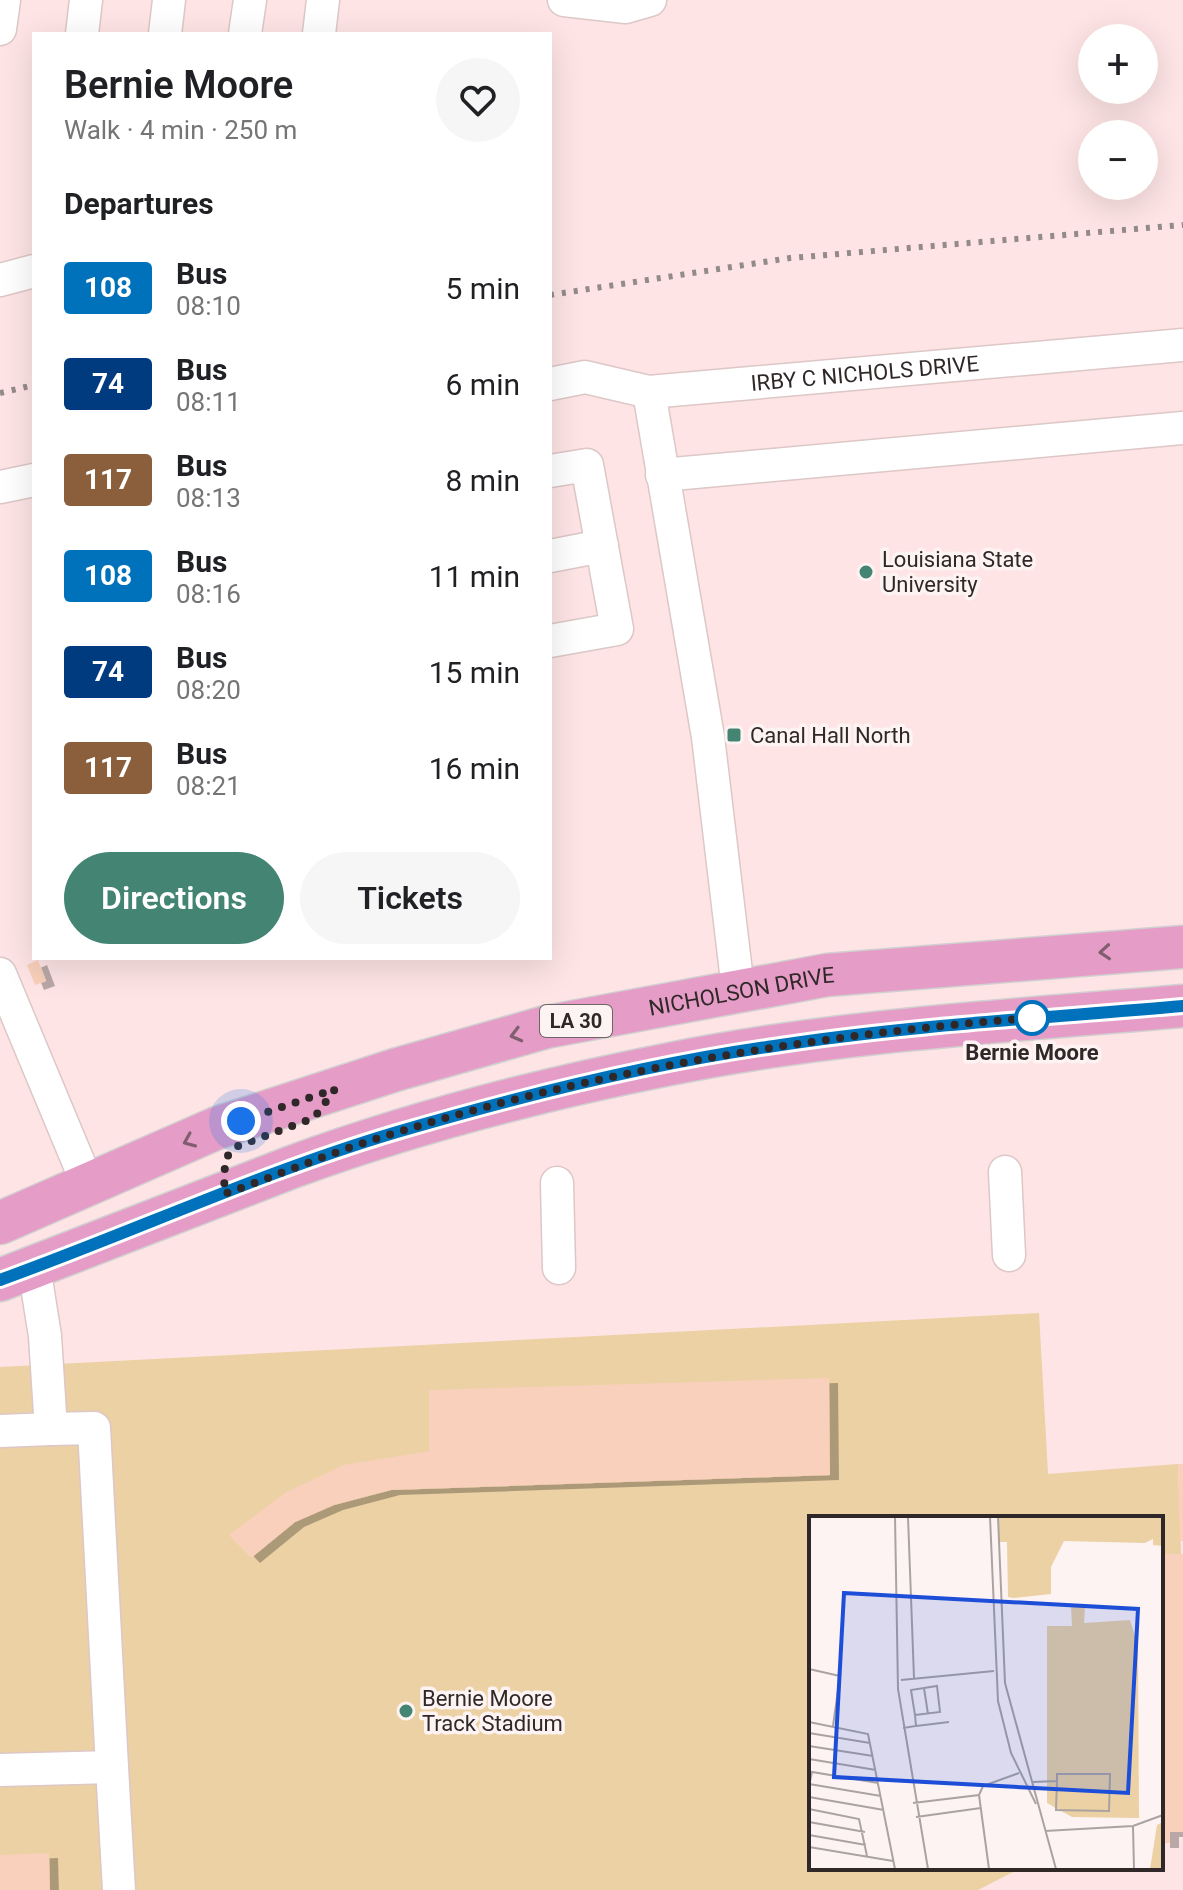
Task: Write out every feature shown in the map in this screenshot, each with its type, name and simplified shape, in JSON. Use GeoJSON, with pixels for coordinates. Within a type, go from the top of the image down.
{"type":"FeatureCollection","features":[{"type":"Feature","properties":{"kind":"main road","name":"NICHOLSON DRIVE"},"geometry":{"type":"LineString","coordinates":[[0,1223],[217,1128],[335,1089],[546,1027],[738,989],[827,975],[1183,947]]}},
{"type":"Feature","properties":{"kind":"main road"},"geometry":{"type":"LineString","coordinates":[[558,1089],[641,1053],[727,1033],[741,1012],[738,989]]}},
{"type":"Feature","properties":{"kind":"main road"},"geometry":{"type":"LineString","coordinates":[[17,1274],[228,1202],[395,1133],[558,1089],[772,1046],[986,1021],[1183,1006]]}},
{"type":"Feature","properties":{"kind":"main road"},"geometry":{"type":"LineString","coordinates":[[228,1202],[225,1160],[233,1148],[314,1118],[335,1089]]}},
{"type":"Feature","properties":{"kind":"lane"},"geometry":{"type":"LineString","coordinates":[[0,29],[4,0]]}},
{"type":"Feature","properties":{"kind":"lane"},"geometry":{"type":"LineString","coordinates":[[82,32],[86,0]]}},
{"type":"Feature","properties":{"kind":"lane"},"geometry":{"type":"LineString","coordinates":[[165,32],[169,0]]}},
{"type":"Feature","properties":{"kind":"lane"},"geometry":{"type":"LineString","coordinates":[[245,32],[250,0]]}},
{"type":"Feature","properties":{"kind":"lane"},"geometry":{"type":"LineString","coordinates":[[319,32],[323,0]]}},
{"type":"Feature","properties":{"kind":"lane"},"geometry":{"type":"LineString","coordinates":[[564,0],[626,7],[650,0]]}},
{"type":"Feature","properties":{"kind":"lane"},"geometry":{"type":"LineString","coordinates":[[0,280],[32,272]]}},
{"type":"Feature","properties":{"kind":"lane","name":"IRBY C NICHOLS DRIVE"},"geometry":{"type":"LineString","coordinates":[[552,384],[585,377],[649,392],[1183,345]]}},
{"type":"Feature","properties":{"kind":"lane"},"geometry":{"type":"LineString","coordinates":[[649,392],[708,737],[738,989]]}},
{"type":"Feature","properties":{"kind":"lane"},"geometry":{"type":"LineString","coordinates":[[662,475],[1183,428]]}},
{"type":"Feature","properties":{"kind":"lane"},"geometry":{"type":"LineString","coordinates":[[552,471],[587,465],[617,629],[552,641]]}},
{"type":"Feature","properties":{"kind":"lane"},"geometry":{"type":"LineString","coordinates":[[0,487],[32,480]]}},
{"type":"Feature","properties":{"kind":"lane"},"geometry":{"type":"LineString","coordinates":[[552,556],[602,546]]}},
{"type":"Feature","properties":{"kind":"lane"},"geometry":{"type":"LineString","coordinates":[[0,974],[88,1185]]}},
{"type":"Feature","properties":{"kind":"lane"},"geometry":{"type":"LineString","coordinates":[[1005,1172],[1009,1255]]}},
{"type":"Feature","properties":{"kind":"lane"},"geometry":{"type":"LineString","coordinates":[[557,1183],[559,1268]]}},
{"type":"Feature","properties":{"kind":"lane"},"geometry":{"type":"LineString","coordinates":[[17,1274],[45,1336],[51,1429]]}},
{"type":"Feature","properties":{"kind":"lane"},"geometry":{"type":"LineString","coordinates":[[0,1431],[94,1428],[119,1890]]}},
{"type":"Feature","properties":{"kind":"lane"},"geometry":{"type":"LineString","coordinates":[[0,1770],[112,1767]]}},
{"type":"Feature","properties":{"kind":"shaded area","name":"Louisiana State University"},"geometry":{"type":"Polygon","coordinates":[[[0,0],[1183,0],[1183,1890],[0,1890],[0,0]]]}},
{"type":"Feature","properties":{"kind":"shaded area","name":"Bernie Moore Track Stadium"},"geometry":{"type":"Polygon","coordinates":[[[1039,1313],[1048,1474],[1178,1464],[1181,1554],[1163,1554],[1163,1516],[809,1516],[809,1870],[1017,1870],[978,1890],[0,1890],[0,1367],[1039,1313]]]}},
{"type":"Feature","properties":{"kind":"building"},"geometry":{"type":"Polygon","coordinates":[[[38,960],[46,981],[35,985],[27,965],[38,960]]]}},
{"type":"Feature","properties":{"kind":"building"},"geometry":{"type":"Polygon","coordinates":[[[829,1378],[830,1475],[391,1490],[334,1505],[295,1522],[251,1558],[229,1535],[285,1493],[343,1465],[429,1451],[429,1390],[829,1378]]]}},
{"type":"Feature","properties":{"kind":"building"},"geometry":{"type":"Polygon","coordinates":[[[1178,1464],[1183,1464],[1183,1541],[1180,1541],[1178,1464]]]}},
{"type":"Feature","properties":{"kind":"building"},"geometry":{"type":"Polygon","coordinates":[[[1163,1554],[1183,1554],[1183,1832],[1170,1832],[1170,1843],[1163,1843],[1163,1554]]]}},
{"type":"Feature","properties":{"kind":"building"},"geometry":{"type":"Polygon","coordinates":[[[49,1853],[50,1890],[0,1890],[0,1855],[49,1853]]]}},
{"type":"Feature","properties":{"kind":"railway"},"geometry":{"type":"LineString","coordinates":[[552,295],[790,258],[1183,225]]}},
{"type":"Feature","properties":{"kind":"railway"},"geometry":{"type":"LineString","coordinates":[[0,393],[32,385]]}},
{"type":"Feature","properties":{"kind":"bus line","name":"108"},"geometry":{"type":"LineString","coordinates":[[0,1280],[293,1167],[395,1133],[558,1089],[665,1065],[881,1031],[1183,1006]]}},
{"type":"Feature","properties":{"kind":"place","name":"Louisiana State University"},"geometry":{"type":"Point","coordinates":[866,572]}},
{"type":"Feature","properties":{"kind":"place","name":"Canal Hall North"},"geometry":{"type":"Point","coordinates":[734,735]}},
{"type":"Feature","properties":{"kind":"place","name":"Bernie Moore"},"geometry":{"type":"Point","coordinates":[1032,1018]}},
{"type":"Feature","properties":{"kind":"place","name":"Bernie Moore Track Stadium"},"geometry":{"type":"Point","coordinates":[406,1711]}},
{"type":"Feature","properties":{"kind":"route"},"geometry":{"type":"LineString","coordinates":[[241,1121],[335,1089],[314,1118],[233,1148],[225,1160],[224,1194],[395,1133],[558,1089],[665,1065],[881,1031],[1042,1017],[1032,1018]]}}]}
